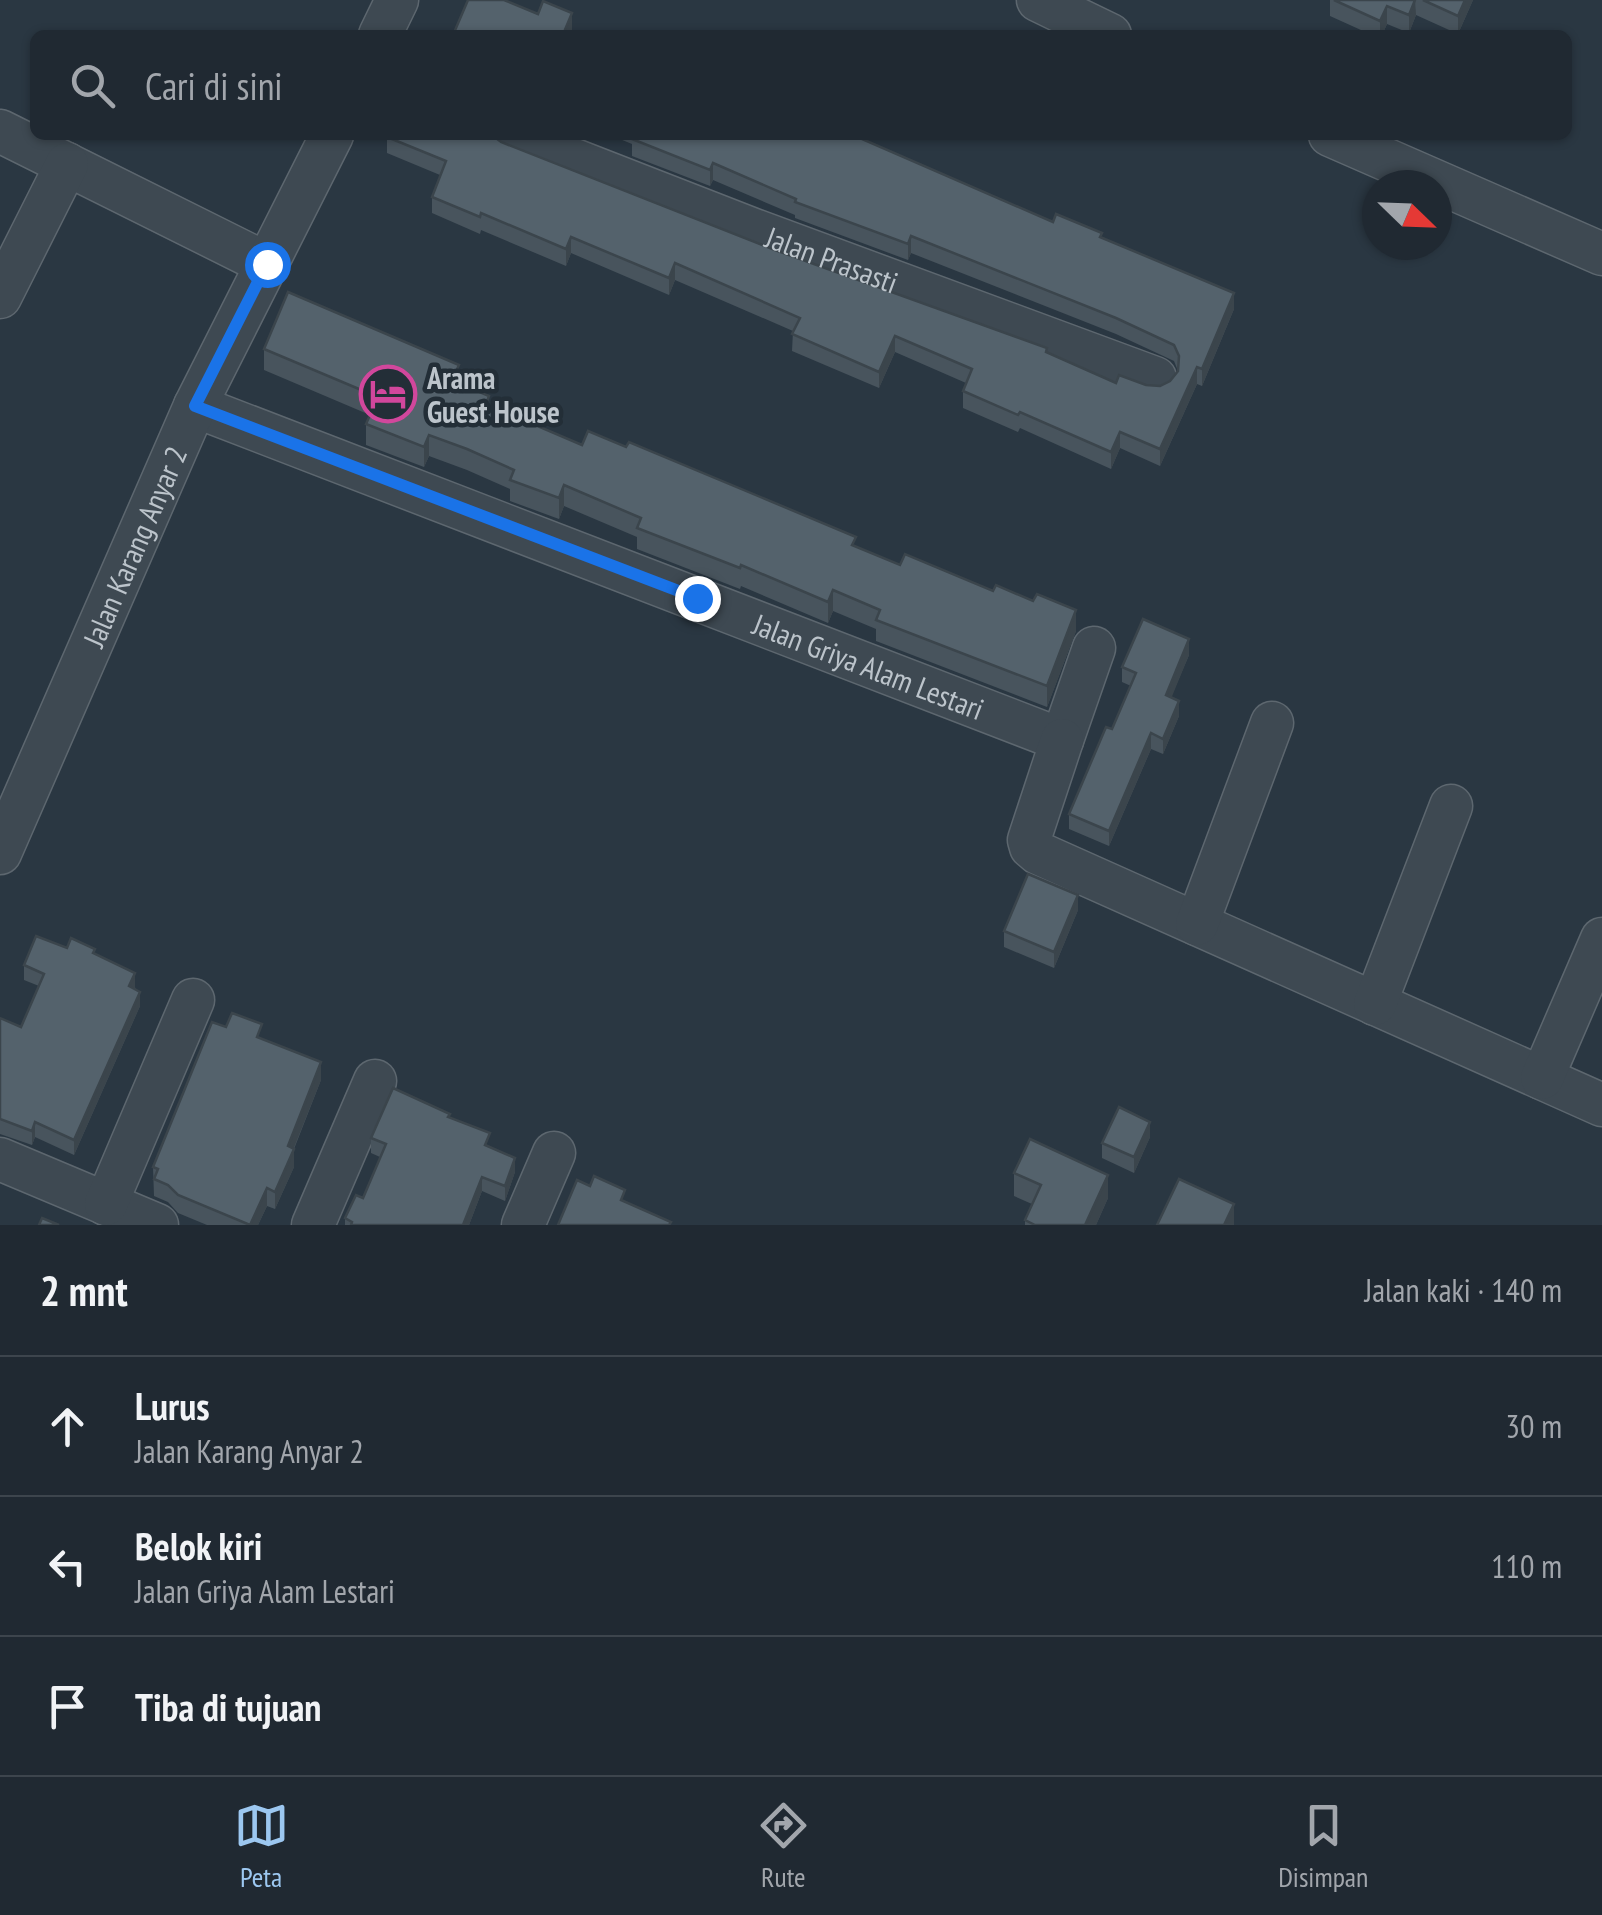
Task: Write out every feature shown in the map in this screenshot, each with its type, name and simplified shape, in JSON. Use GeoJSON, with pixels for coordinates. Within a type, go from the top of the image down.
{"type":"FeatureCollection","features":[{"type":"Feature","properties":{"kind":"street"},"geometry":{"type":"LineString","coordinates":[[382,30],[397,0]]}},
{"type":"Feature","properties":{"kind":"street"},"geometry":{"type":"LineString","coordinates":[[1038,0],[1100,30]]}},
{"type":"Feature","properties":{"kind":"street"},"geometry":{"type":"LineString","coordinates":[[0,130],[267,264]]}},
{"type":"Feature","properties":{"kind":"street","name":"Jalan Karang Anyar 2"},"geometry":{"type":"LineString","coordinates":[[0,854],[195,406],[329,140]]}},
{"type":"Feature","properties":{"kind":"street","name":"Jalan Prasasti"},"geometry":{"type":"LineString","coordinates":[[523,140],[1155,378]]}},
{"type":"Feature","properties":{"kind":"street"},"geometry":{"type":"LineString","coordinates":[[1341,140],[1602,254]]}},
{"type":"Feature","properties":{"kind":"street"},"geometry":{"type":"LineString","coordinates":[[0,297],[68,164]]}},
{"type":"Feature","properties":{"kind":"street","name":"Jalan Griya Alam Lestari"},"geometry":{"type":"LineString","coordinates":[[195,406],[1062,740]]}},
{"type":"Feature","properties":{"kind":"street"},"geometry":{"type":"LineString","coordinates":[[1094,648],[1029,840],[1031,847],[1602,1105]]}},
{"type":"Feature","properties":{"kind":"street"},"geometry":{"type":"LineString","coordinates":[[1197,924],[1272,723]]}},
{"type":"Feature","properties":{"kind":"street"},"geometry":{"type":"LineString","coordinates":[[1375,1004],[1451,806]]}},
{"type":"Feature","properties":{"kind":"street"},"geometry":{"type":"LineString","coordinates":[[1542,1078],[1602,938]]}},
{"type":"Feature","properties":{"kind":"street"},"geometry":{"type":"LineString","coordinates":[[106,1204],[194,1000]]}},
{"type":"Feature","properties":{"kind":"street"},"geometry":{"type":"LineString","coordinates":[[313,1225],[375,1081]]}},
{"type":"Feature","properties":{"kind":"street"},"geometry":{"type":"LineString","coordinates":[[523,1225],[554,1153]]}},
{"type":"Feature","properties":{"kind":"street"},"geometry":{"type":"LineString","coordinates":[[0,1160],[156,1225]]}},
{"type":"Feature","properties":{"kind":"building"},"geometry":{"type":"Polygon","coordinates":[[[468,0],[504,0],[538,14],[543,1],[572,13],[565,30],[455,30],[468,0]]]}},
{"type":"Feature","properties":{"kind":"building"},"geometry":{"type":"Polygon","coordinates":[[[1334,0],[1415,0],[1409,15],[1387,6],[1380,21],[1334,0]]]}},
{"type":"Feature","properties":{"kind":"building"},"geometry":{"type":"Polygon","coordinates":[[[1423,0],[1465,0],[1458,16],[1423,0]]]}},
{"type":"Feature","properties":{"kind":"building"},"geometry":{"type":"Polygon","coordinates":[[[394,140],[498,140],[775,250],[1047,348],[1046,352],[1116,383],[1119,375],[1146,385],[1160,386],[1170,381],[1178,371],[1179,356],[1174,345],[911,236],[908,244],[795,202],[796,199],[713,163],[710,170],[635,140],[864,140],[1053,222],[1056,214],[1102,233],[1100,237],[1234,293],[1202,369],[1197,367],[1160,449],[1120,432],[1111,452],[963,391],[972,369],[895,336],[879,372],[792,334],[800,318],[675,263],[669,278],[571,237],[566,249],[432,197],[446,161],[394,140]]]}},
{"type":"Feature","properties":{"kind":"building"},"geometry":{"type":"Polygon","coordinates":[[[288,292],[459,365],[452,380],[489,396],[486,404],[582,445],[588,431],[626,447],[629,442],[856,537],[852,545],[900,565],[905,554],[993,591],[996,585],[1033,601],[1037,594],[1076,610],[1047,686],[876,620],[880,610],[833,590],[828,602],[741,565],[740,568],[637,528],[641,518],[564,485],[559,498],[510,480],[514,470],[467,449],[429,435],[424,447],[366,424],[378,397],[264,349],[288,292]]]}},
{"type":"Feature","properties":{"kind":"building"},"geometry":{"type":"Polygon","coordinates":[[[1143,619],[1189,639],[1166,695],[1179,701],[1163,739],[1151,733],[1109,831],[1069,814],[1106,727],[1112,729],[1136,673],[1122,667],[1143,619]]]}},
{"type":"Feature","properties":{"kind":"building"},"geometry":{"type":"Polygon","coordinates":[[[1028,874],[1078,895],[1054,952],[1004,931],[1028,874]]]}},
{"type":"Feature","properties":{"kind":"building"},"geometry":{"type":"Polygon","coordinates":[[[36,936],[67,948],[71,938],[95,949],[93,953],[135,973],[129,986],[140,992],[74,1140],[35,1122],[32,1131],[0,1119],[0,1018],[21,1027],[44,974],[24,965],[36,936]]]}},
{"type":"Feature","properties":{"kind":"building"},"geometry":{"type":"Polygon","coordinates":[[[232,1013],[262,1024],[257,1037],[321,1062],[288,1146],[294,1149],[275,1192],[267,1188],[250,1225],[178,1195],[154,1179],[158,1169],[153,1167],[212,1022],[226,1027],[232,1013]]]}},
{"type":"Feature","properties":{"kind":"building"},"geometry":{"type":"Polygon","coordinates":[[[393,1088],[450,1114],[448,1117],[490,1133],[485,1145],[515,1158],[505,1186],[482,1177],[463,1225],[351,1225],[345,1218],[356,1195],[363,1198],[386,1144],[371,1138],[393,1088]]]}},
{"type":"Feature","properties":{"kind":"building"},"geometry":{"type":"Polygon","coordinates":[[[1119,1107],[1150,1122],[1134,1157],[1102,1143],[1119,1107]]]}},
{"type":"Feature","properties":{"kind":"building"},"geometry":{"type":"Polygon","coordinates":[[[1030,1139],[1108,1175],[1085,1225],[1035,1225],[1025,1220],[1041,1185],[1014,1173],[1030,1139]]]}},
{"type":"Feature","properties":{"kind":"building"},"geometry":{"type":"Polygon","coordinates":[[[594,1176],[625,1190],[621,1200],[671,1222],[558,1225],[577,1180],[590,1186],[594,1176]]]}},
{"type":"Feature","properties":{"kind":"building"},"geometry":{"type":"Polygon","coordinates":[[[1179,1179],[1234,1204],[1224,1225],[1157,1225],[1179,1179]]]}},
{"type":"Feature","properties":{"kind":"building"},"geometry":{"type":"Polygon","coordinates":[[[42,1218],[59,1225],[39,1225],[42,1218]]]}},
{"type":"Feature","properties":{"kind":"place","name":"Arama Guest House"},"geometry":{"type":"Point","coordinates":[388,394]}},
{"type":"Feature","properties":{"kind":"route"},"geometry":{"type":"LineString","coordinates":[[267,264],[195,406],[697,598]]}}]}
